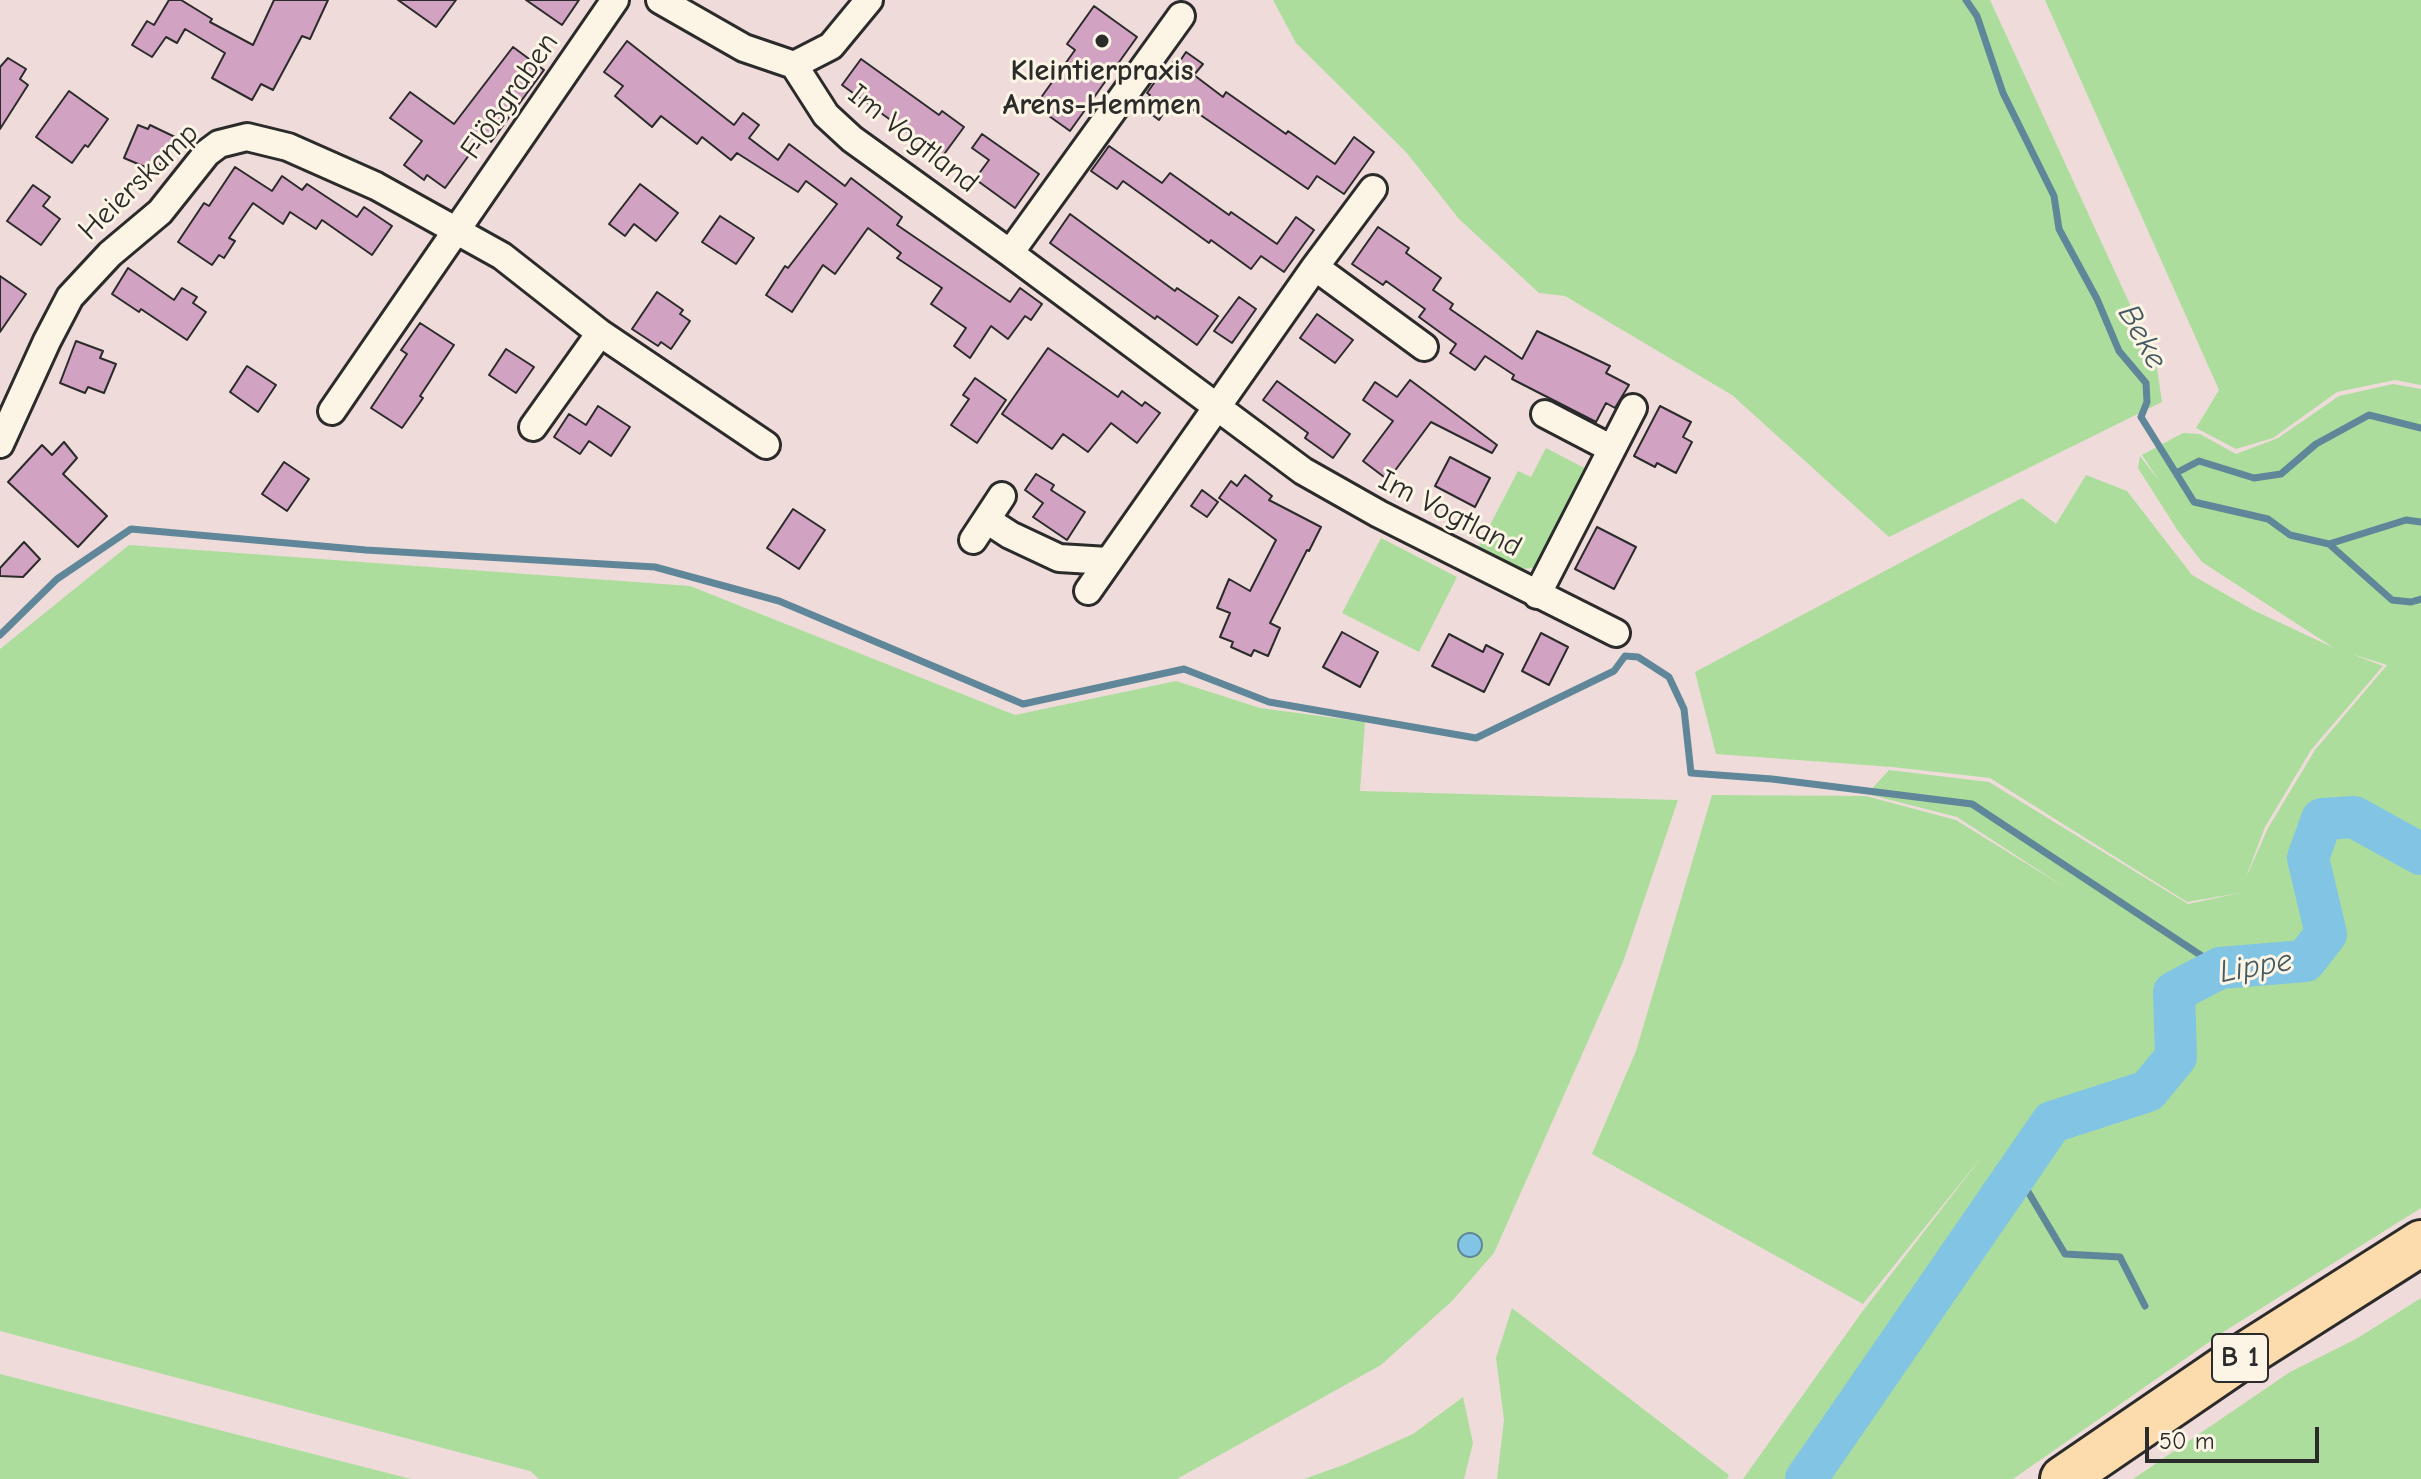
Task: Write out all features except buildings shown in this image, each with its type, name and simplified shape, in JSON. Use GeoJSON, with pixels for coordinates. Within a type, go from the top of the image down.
{"type":"FeatureCollection","features":[{"type":"Feature","properties":{"kind":"highway","name":"B 1"},"geometry":{"type":"LineString","coordinates":[[2063,1479],[2237,1360],[2421,1243]]}},
{"type":"Feature","properties":{"kind":"street","name":"Flößgraben"},"geometry":{"type":"LineString","coordinates":[[332,411],[615,0]]}},
{"type":"Feature","properties":{"kind":"street"},"geometry":{"type":"LineString","coordinates":[[660,0],[744,48],[794,65],[831,46],[869,0]]}},
{"type":"Feature","properties":{"kind":"street"},"geometry":{"type":"LineString","coordinates":[[1010,253],[1181,16]]}},
{"type":"Feature","properties":{"kind":"street","name":"Im Vogtland"},"geometry":{"type":"LineString","coordinates":[[794,65],[826,115],[852,139],[1303,471],[1379,514],[1616,633]]}},
{"type":"Feature","properties":{"kind":"street","name":"Heierskamp"},"geometry":{"type":"LineString","coordinates":[[0,444],[70,297],[110,254],[160,212],[198,163],[219,144],[247,137],[288,147],[376,186],[457,229]]}},
{"type":"Feature","properties":{"kind":"street"},"geometry":{"type":"LineString","coordinates":[[1088,591],[1373,189]]}},
{"type":"Feature","properties":{"kind":"street"},"geometry":{"type":"LineString","coordinates":[[457,229],[502,256],[600,333],[766,445]]}},
{"type":"Feature","properties":{"kind":"street"},"geometry":{"type":"LineString","coordinates":[[1315,267],[1424,347]]}},
{"type":"Feature","properties":{"kind":"street"},"geometry":{"type":"LineString","coordinates":[[533,427],[600,333]]}},
{"type":"Feature","properties":{"kind":"street","name":"Im Vogtland"},"geometry":{"type":"LineString","coordinates":[[1537,595],[1633,408]]}},
{"type":"Feature","properties":{"kind":"street"},"geometry":{"type":"LineString","coordinates":[[1545,414],[1612,449]]}},
{"type":"Feature","properties":{"kind":"street"},"geometry":{"type":"LineString","coordinates":[[1002,496],[980,530],[1010,535],[1059,558],[1108,561]]}},
{"type":"Feature","properties":{"kind":"green space"},"geometry":{"type":"Polygon","coordinates":[[[1273,0],[1990,0],[2156,361],[2162,402],[1889,537],[1732,395],[1565,296],[1539,293],[1459,219],[1406,152],[1296,43],[1273,0]]]}},
{"type":"Feature","properties":{"kind":"green space"},"geometry":{"type":"Polygon","coordinates":[[[2045,0],[2421,0],[2421,385],[2395,380],[2337,392],[2273,438],[2236,449],[2196,428],[2219,390],[2045,0]]]}},
{"type":"Feature","properties":{"kind":"green space"},"geometry":{"type":"Polygon","coordinates":[[[2393,384],[2421,389],[2421,1208],[2225,1331],[2013,1479],[1743,1479],[1862,1312],[1984,1154],[1863,1304],[1592,1154],[1636,1051],[1712,795],[1866,796],[1956,820],[2066,888],[1957,817],[1867,794],[1889,770],[1989,782],[2188,904],[2240,893],[2187,902],[1990,778],[1892,767],[1716,754],[1695,672],[2022,498],[2056,524],[2086,475],[2127,491],[2192,575],[2253,610],[2334,648],[2202,562],[2138,468],[2140,456],[2160,482],[2142,455],[2183,433],[2200,434],[2236,454],[2278,438],[2339,396],[2393,384]],[[2352,654],[2383,666],[2311,750],[2265,827],[2245,880],[2268,828],[2315,750],[2387,665],[2352,654]]]}},
{"type":"Feature","properties":{"kind":"green space"},"geometry":{"type":"Polygon","coordinates":[[[1546,448],[1592,472],[1543,567],[1521,569],[1479,546],[1518,471],[1531,477],[1546,448]]]}},
{"type":"Feature","properties":{"kind":"green space"},"geometry":{"type":"Polygon","coordinates":[[[1381,538],[1457,577],[1419,652],[1342,613],[1381,538]]]}},
{"type":"Feature","properties":{"kind":"green space"},"geometry":{"type":"Polygon","coordinates":[[[129,545],[690,586],[1015,715],[1176,681],[1260,708],[1365,722],[1360,791],[1678,800],[1623,962],[1494,1253],[1452,1301],[1381,1365],[1177,1479],[539,1479],[530,1471],[0,1331],[0,649],[129,545]]]}},
{"type":"Feature","properties":{"kind":"green space"},"geometry":{"type":"Polygon","coordinates":[[[2421,1298],[2421,1479],[2133,1479],[2290,1372],[2356,1339],[2421,1298]]]}},
{"type":"Feature","properties":{"kind":"green space"},"geometry":{"type":"Polygon","coordinates":[[[1512,1308],[1729,1475],[1727,1479],[1497,1479],[1504,1420],[1496,1358],[1512,1308]]]}},
{"type":"Feature","properties":{"kind":"green space"},"geometry":{"type":"Polygon","coordinates":[[[0,1374],[411,1479],[0,1479],[0,1374]]]}},
{"type":"Feature","properties":{"kind":"green space"},"geometry":{"type":"Polygon","coordinates":[[[1463,1397],[1473,1443],[1464,1479],[1304,1479],[1413,1434],[1463,1397]]]}},
{"type":"Feature","properties":{"kind":"water"},"geometry":{"type":"Polygon","coordinates":[[[1465,1233],[1475,1233],[1482,1240],[1482,1250],[1475,1257],[1465,1257],[1458,1250],[1458,1240],[1465,1233]]]}},
{"type":"Feature","properties":{"kind":"waterway","name":"Beke"},"geometry":{"type":"LineString","coordinates":[[1966,0],[1977,16],[2003,93],[2054,196],[2059,229],[2097,299],[2119,351],[2146,383],[2147,402],[2141,417],[2194,502],[2268,519],[2290,535],[2329,544],[2392,600],[2411,602],[2421,599]]}},
{"type":"Feature","properties":{"kind":"waterway"},"geometry":{"type":"LineString","coordinates":[[2176,473],[2199,461],[2254,478],[2281,474],[2316,444],[2369,415],[2421,428]]}},
{"type":"Feature","properties":{"kind":"waterway"},"geometry":{"type":"LineString","coordinates":[[2329,544],[2406,520],[2421,522]]}},
{"type":"Feature","properties":{"kind":"waterway"},"geometry":{"type":"LineString","coordinates":[[0,635],[57,579],[131,529],[366,550],[655,567],[779,601],[1023,704],[1184,669],[1269,702],[1476,738],[1614,671],[1625,656],[1638,657],[1669,677],[1684,709],[1691,773],[1772,779],[1972,804],[2220,968]]}},
{"type":"Feature","properties":{"kind":"waterway","name":"Lippe"},"geometry":{"type":"LineString","coordinates":[[1806,1479],[2052,1122],[2148,1091],[2176,1057],[2174,992],[2220,968],[2305,961],[2326,934],[2308,858],[2322,819],[2354,817],[2421,854]]}},
{"type":"Feature","properties":{"kind":"waterway","name":"Lippe"},"geometry":{"type":"LineString","coordinates":[[2017,1173],[2065,1254],[2120,1257],[2145,1306]]}},
{"type":"Feature","properties":{"kind":"place","name":"Kleintierpraxis Arens-Hemmen"},"geometry":{"type":"Point","coordinates":[1102,41]}}]}
